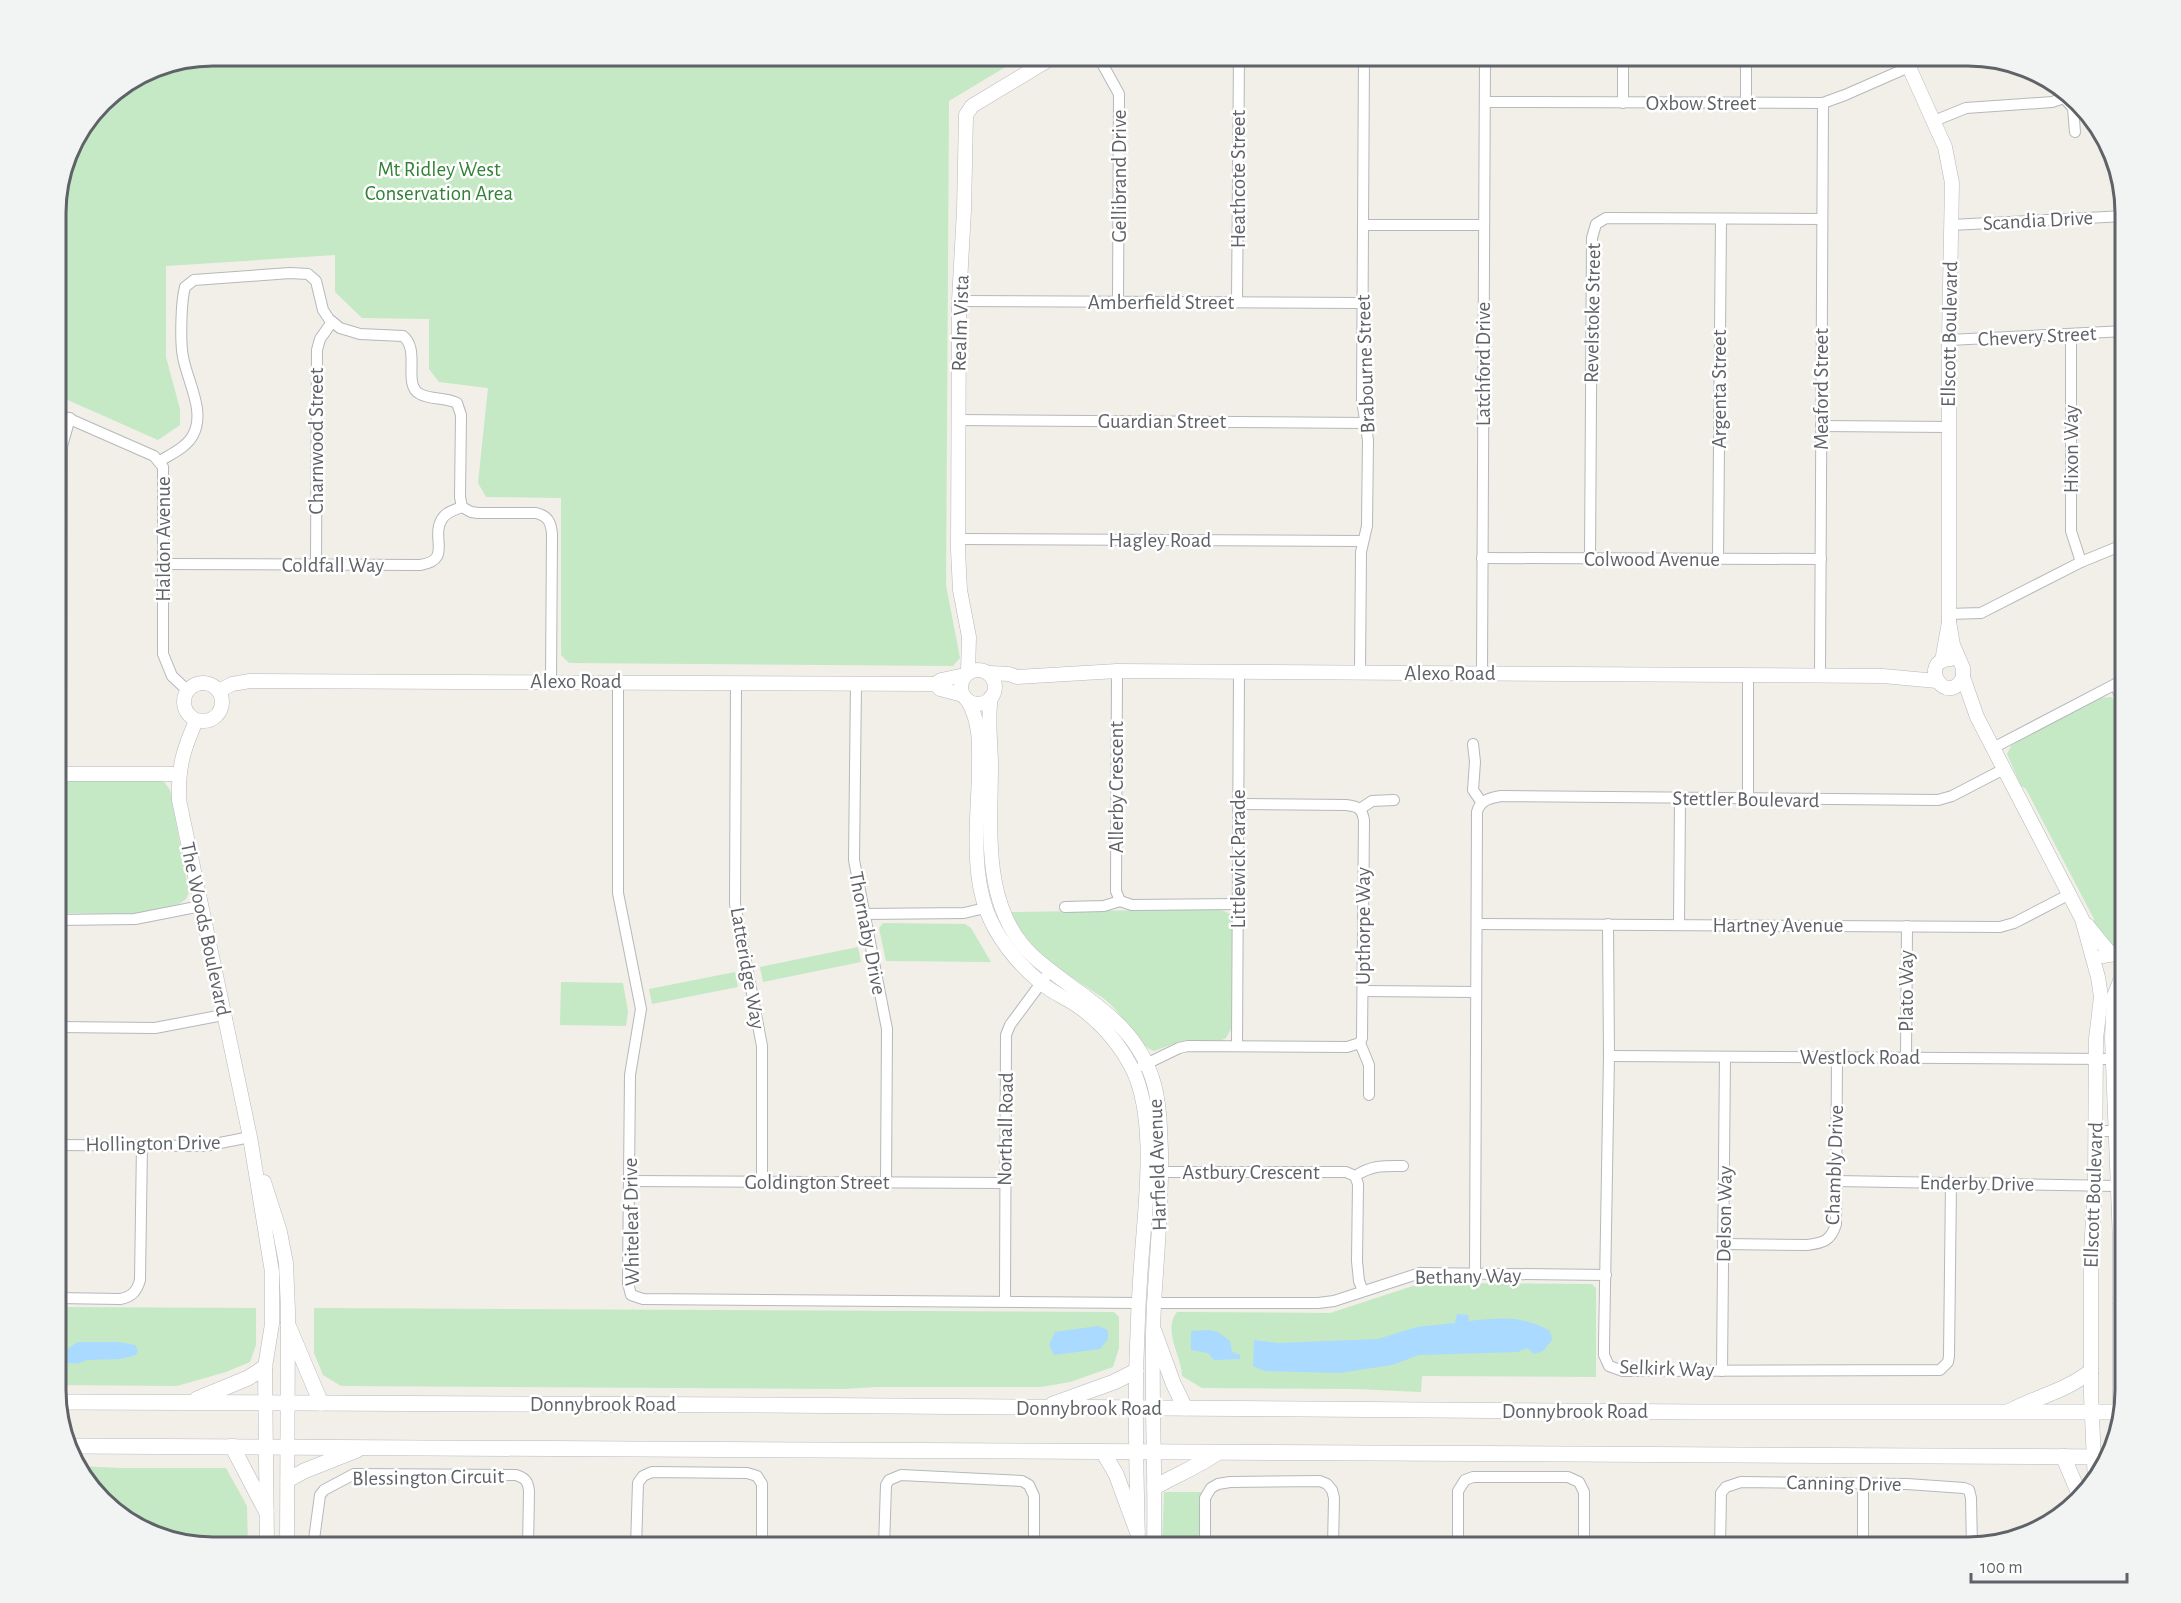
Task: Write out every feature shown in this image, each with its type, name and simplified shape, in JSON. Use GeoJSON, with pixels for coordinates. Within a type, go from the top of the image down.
{"type":"FeatureCollection","features":[{"type":"Feature","properties":{"kind":"main road"},"geometry":{"type":"LineString","coordinates":[[288,1325],[321,1403]]}},
{"type":"Feature","properties":{"kind":"main road"},"geometry":{"type":"LineString","coordinates":[[1154,1331],[1185,1408]]}},
{"type":"Feature","properties":{"kind":"main road"},"geometry":{"type":"LineString","coordinates":[[189,1402],[248,1378],[265,1367]]}},
{"type":"Feature","properties":{"kind":"main road"},"geometry":{"type":"LineString","coordinates":[[1041,1408],[1114,1382],[1136,1371]]}},
{"type":"Feature","properties":{"kind":"main road"},"geometry":{"type":"LineString","coordinates":[[2008,1412],[2035,1398],[2076,1383],[2091,1371]]}},
{"type":"Feature","properties":{"kind":"main road","name":"Donnybrook Road"},"geometry":{"type":"LineString","coordinates":[[66,1402],[2008,1412],[2113,1414]]}},
{"type":"Feature","properties":{"kind":"main road","name":"Donnybrook Road"},"geometry":{"type":"LineString","coordinates":[[77,1446],[2099,1456]]}},
{"type":"Feature","properties":{"kind":"main road"},"geometry":{"type":"LineString","coordinates":[[232,1446],[266,1511]]}},
{"type":"Feature","properties":{"kind":"main road"},"geometry":{"type":"LineString","coordinates":[[288,1480],[304,1471],[366,1447]]}},
{"type":"Feature","properties":{"kind":"main road"},"geometry":{"type":"LineString","coordinates":[[1103,1452],[1116,1474],[1137,1531]]}},
{"type":"Feature","properties":{"kind":"main road"},"geometry":{"type":"LineString","coordinates":[[1155,1487],[1177,1474],[1196,1467],[1217,1453]]}},
{"type":"Feature","properties":{"kind":"main road"},"geometry":{"type":"LineString","coordinates":[[2063,1456],[2077,1488]]}},
{"type":"Feature","properties":{"kind":"street","name":"Realm Vista"},"geometry":{"type":"LineString","coordinates":[[966,674],[969,637],[960,590],[958,538],[959,301],[965,121],[968,110],[1039,66]]}},
{"type":"Feature","properties":{"kind":"street","name":"Gellibrand Drive"},"geometry":{"type":"LineString","coordinates":[[1104,66],[1119,94],[1118,302]]}},
{"type":"Feature","properties":{"kind":"street","name":"Heathcote Street"},"geometry":{"type":"LineString","coordinates":[[1238,303],[1239,66]]}},
{"type":"Feature","properties":{"kind":"street","name":"Brabourne Street"},"geometry":{"type":"LineString","coordinates":[[1360,672],[1362,541],[1367,526],[1368,440],[1362,400],[1364,66]]}},
{"type":"Feature","properties":{"kind":"street","name":"Latchford Drive"},"geometry":{"type":"LineString","coordinates":[[1482,673],[1485,66]]}},
{"type":"Feature","properties":{"kind":"street"},"geometry":{"type":"LineString","coordinates":[[1623,66],[1623,103]]}},
{"type":"Feature","properties":{"kind":"street"},"geometry":{"type":"LineString","coordinates":[[1746,66],[1746,104]]}},
{"type":"Feature","properties":{"kind":"street","name":"Oxbow Street"},"geometry":{"type":"LineString","coordinates":[[1485,102],[1746,104],[1823,102],[1845,95],[1898,66]]}},
{"type":"Feature","properties":{"kind":"street","name":"Ellscott Boulevard"},"geometry":{"type":"LineString","coordinates":[[1909,66],[1945,147],[1951,172],[1948,618],[1938,670]]}},
{"type":"Feature","properties":{"kind":"street"},"geometry":{"type":"LineString","coordinates":[[1934,121],[1966,108],[2052,102],[2060,98]]}},
{"type":"Feature","properties":{"kind":"street","name":"Meaford Street"},"geometry":{"type":"LineString","coordinates":[[1820,675],[1823,102]]}},
{"type":"Feature","properties":{"kind":"street"},"geometry":{"type":"LineString","coordinates":[[2073,111],[2075,132]]}},
{"type":"Feature","properties":{"kind":"street","name":"Scandia Drive"},"geometry":{"type":"LineString","coordinates":[[1951,225],[2115,217]]}},
{"type":"Feature","properties":{"kind":"street","name":"Revelstoke Street"},"geometry":{"type":"LineString","coordinates":[[1590,559],[1593,230],[1600,220],[1606,218],[1822,219]]}},
{"type":"Feature","properties":{"kind":"street","name":"Argenta Street"},"geometry":{"type":"LineString","coordinates":[[1718,559],[1721,219]]}},
{"type":"Feature","properties":{"kind":"street"},"geometry":{"type":"LineString","coordinates":[[1362,225],[1484,225]]}},
{"type":"Feature","properties":{"kind":"street"},"geometry":{"type":"LineString","coordinates":[[160,461],[186,444],[192,437],[196,425],[195,400],[182,349],[185,287],[190,282],[290,273],[308,274],[316,281],[320,304],[332,322],[348,332],[403,336],[409,340],[411,346],[414,389],[422,395],[457,403],[460,415],[462,507],[478,513],[536,513],[550,521],[552,534],[552,681]]}},
{"type":"Feature","properties":{"kind":"street","name":"Amberfield Street"},"geometry":{"type":"LineString","coordinates":[[959,301],[1362,303]]}},
{"type":"Feature","properties":{"kind":"street","name":"Charnwood Street"},"geometry":{"type":"LineString","coordinates":[[316,564],[317,350],[320,339],[332,322]]}},
{"type":"Feature","properties":{"kind":"street","name":"Chevery Street"},"geometry":{"type":"LineString","coordinates":[[1949,340],[2115,332]]}},
{"type":"Feature","properties":{"kind":"street","name":"Hixon Way"},"geometry":{"type":"LineString","coordinates":[[2071,334],[2070,531],[2081,561]]}},
{"type":"Feature","properties":{"kind":"street","name":"Haldon Avenue"},"geometry":{"type":"LineString","coordinates":[[66,416],[154,456],[160,461],[164,475],[163,654],[172,676],[187,690]]}},
{"type":"Feature","properties":{"kind":"street"},"geometry":{"type":"LineString","coordinates":[[66,432],[70,418]]}},
{"type":"Feature","properties":{"kind":"street","name":"Guardian Street"},"geometry":{"type":"LineString","coordinates":[[958,420],[1365,423]]}},
{"type":"Feature","properties":{"kind":"street"},"geometry":{"type":"LineString","coordinates":[[1821,426],[1948,427]]}},
{"type":"Feature","properties":{"kind":"street","name":"Coldfall Way"},"geometry":{"type":"LineString","coordinates":[[163,564],[420,565],[431,563],[437,557],[442,519],[448,513],[462,507]]}},
{"type":"Feature","properties":{"kind":"street","name":"Hagley Road"},"geometry":{"type":"LineString","coordinates":[[958,538],[1362,541]]}},
{"type":"Feature","properties":{"kind":"street"},"geometry":{"type":"LineString","coordinates":[[1948,618],[1981,613],[2081,561],[2115,548]]}},
{"type":"Feature","properties":{"kind":"street","name":"Colwood Avenue"},"geometry":{"type":"LineString","coordinates":[[1482,558],[1821,559]]}},
{"type":"Feature","properties":{"kind":"street","name":"Ellscott Boulevard"},"geometry":{"type":"LineString","coordinates":[[1948,618],[1977,717],[2082,919],[2097,972],[2101,997],[2096,1059],[2095,1185],[2091,1253],[2091,1413],[2100,1453]]}},
{"type":"Feature","properties":{"kind":"street","name":"Realm Vista"},"geometry":{"type":"LineString","coordinates":[[969,637],[987,672]]}},
{"type":"Feature","properties":{"kind":"street"},"geometry":{"type":"LineString","coordinates":[[1954,660],[1962,671],[1959,685],[1950,688],[1942,686],[1938,670],[1954,660]]}},
{"type":"Feature","properties":{"kind":"street"},"geometry":{"type":"LineString","coordinates":[[980,669],[993,678],[993,694],[987,701],[978,704],[966,698],[961,684],[966,674],[980,669]]}},
{"type":"Feature","properties":{"kind":"street","name":"Alexo Road"},"geometry":{"type":"LineString","coordinates":[[987,672],[1017,677],[1117,671],[1883,676],[1938,670]]}},
{"type":"Feature","properties":{"kind":"street","name":"Allerby Crescent"},"geometry":{"type":"LineString","coordinates":[[1117,671],[1116,891],[1120,901]]}},
{"type":"Feature","properties":{"kind":"street","name":"Littlewick Parade"},"geometry":{"type":"LineString","coordinates":[[1238,1045],[1239,672]]}},
{"type":"Feature","properties":{"kind":"street","name":"Alexo Road"},"geometry":{"type":"LineString","coordinates":[[219,691],[232,684],[250,681],[935,684],[941,680],[966,674]]}},
{"type":"Feature","properties":{"kind":"street"},"geometry":{"type":"LineString","coordinates":[[1748,675],[1748,800]]}},
{"type":"Feature","properties":{"kind":"street","name":"Alexo Road"},"geometry":{"type":"LineString","coordinates":[[993,694],[1017,677]]}},
{"type":"Feature","properties":{"kind":"street","name":"Whiteleaf Drive"},"geometry":{"type":"LineString","coordinates":[[618,682],[618,893],[641,1014],[630,1075],[628,1283],[631,1294],[643,1299],[1138,1302]]}},
{"type":"Feature","properties":{"kind":"street","name":"Latteridge Way"},"geometry":{"type":"LineString","coordinates":[[736,682],[735,904],[762,1046],[762,1181]]}},
{"type":"Feature","properties":{"kind":"street"},"geometry":{"type":"LineString","coordinates":[[200,683],[214,686],[222,699],[219,713],[205,722],[196,721],[185,711],[184,697],[187,690],[192,685],[200,683]]}},
{"type":"Feature","properties":{"kind":"street","name":"Thornaby Drive"},"geometry":{"type":"LineString","coordinates":[[856,683],[854,860],[887,1029],[886,1182]]}},
{"type":"Feature","properties":{"kind":"street","name":"Alexo Road"},"geometry":{"type":"LineString","coordinates":[[935,684],[940,689],[966,698]]}},
{"type":"Feature","properties":{"kind":"street"},"geometry":{"type":"LineString","coordinates":[[1993,748],[2115,685]]}},
{"type":"Feature","properties":{"kind":"street","name":"Ellscott Boulevard"},"geometry":{"type":"LineString","coordinates":[[1950,688],[1977,717]]}},
{"type":"Feature","properties":{"kind":"street","name":"Harfield Avenue"},"geometry":{"type":"LineString","coordinates":[[993,694],[989,714],[992,867],[996,891],[1009,924],[1022,944],[1050,971],[1105,1010],[1120,1024],[1148,1064],[1158,1100],[1154,1172],[1138,1302],[1136,1371],[1137,1537]]}},
{"type":"Feature","properties":{"kind":"street","name":"Harfield Avenue"},"geometry":{"type":"LineString","coordinates":[[966,698],[975,713],[979,738],[978,858],[985,908],[996,931],[1014,956],[1040,983],[1082,1009],[1104,1028],[1121,1049],[1133,1070],[1145,1110],[1154,1172],[1159,1259],[1154,1303],[1154,1537]]}},
{"type":"Feature","properties":{"kind":"street","name":"The Woods Boulevard"},"geometry":{"type":"LineString","coordinates":[[196,721],[185,744],[178,774],[179,800],[250,1137],[272,1272],[272,1324],[265,1367],[267,1537]]}},
{"type":"Feature","properties":{"kind":"street"},"geometry":{"type":"LineString","coordinates":[[1473,744],[1475,762],[1473,790],[1482,803],[1477,812],[1475,1274]]}},
{"type":"Feature","properties":{"kind":"street","name":"Stettler Boulevard"},"geometry":{"type":"LineString","coordinates":[[1482,803],[1492,797],[1501,796],[1938,800],[1952,796],[2004,770]]}},
{"type":"Feature","properties":{"kind":"street"},"geometry":{"type":"LineString","coordinates":[[66,774],[178,774]]}},
{"type":"Feature","properties":{"kind":"street"},"geometry":{"type":"LineString","coordinates":[[1679,924],[1680,799]]}},
{"type":"Feature","properties":{"kind":"street"},"geometry":{"type":"LineString","coordinates":[[1239,804],[1346,805],[1360,809],[1372,801],[1394,800]]}},
{"type":"Feature","properties":{"kind":"street","name":"Upthorpe Way"},"geometry":{"type":"LineString","coordinates":[[1360,809],[1364,820],[1363,1033],[1360,1043],[1369,1065],[1369,1095]]}},
{"type":"Feature","properties":{"kind":"street","name":"Hartney Avenue"},"geometry":{"type":"LineString","coordinates":[[1478,924],[2007,926],[2070,894]]}},
{"type":"Feature","properties":{"kind":"street"},"geometry":{"type":"LineString","coordinates":[[1065,907],[1104,906],[1120,901],[1132,905],[1238,904]]}},
{"type":"Feature","properties":{"kind":"street"},"geometry":{"type":"LineString","coordinates":[[66,920],[135,920],[201,906]]}},
{"type":"Feature","properties":{"kind":"street"},"geometry":{"type":"LineString","coordinates":[[863,914],[964,913],[985,908]]}},
{"type":"Feature","properties":{"kind":"street","name":"Ellscott Boulevard"},"geometry":{"type":"LineString","coordinates":[[2082,919],[2115,951]]}},
{"type":"Feature","properties":{"kind":"street","name":"Selkirk Way"},"geometry":{"type":"LineString","coordinates":[[1608,924],[1609,1056],[1604,1345],[1609,1366],[1623,1371],[1940,1370],[1948,1362],[1949,1356],[1951,1183]]}},
{"type":"Feature","properties":{"kind":"street","name":"Plato Way"},"geometry":{"type":"LineString","coordinates":[[1906,926],[1906,1057]]}},
{"type":"Feature","properties":{"kind":"street"},"geometry":{"type":"LineString","coordinates":[[2115,954],[2100,958],[2097,972],[2106,983],[2115,980]]}},
{"type":"Feature","properties":{"kind":"street","name":"Northall Road"},"geometry":{"type":"LineString","coordinates":[[1005,1301],[1006,1035],[1010,1025],[1050,971]]}},
{"type":"Feature","properties":{"kind":"street"},"geometry":{"type":"LineString","coordinates":[[1363,991],[1476,992]]}},
{"type":"Feature","properties":{"kind":"street","name":"Ellscott Boulevard"},"geometry":{"type":"LineString","coordinates":[[2115,994],[2112,1059],[2115,1086]]}},
{"type":"Feature","properties":{"kind":"street"},"geometry":{"type":"LineString","coordinates":[[66,1027],[155,1028],[223,1015]]}},
{"type":"Feature","properties":{"kind":"street"},"geometry":{"type":"LineString","coordinates":[[1133,1070],[1179,1048],[1238,1045],[1347,1047],[1360,1043]]}},
{"type":"Feature","properties":{"kind":"street","name":"Westlock Road"},"geometry":{"type":"LineString","coordinates":[[1609,1056],[2112,1059]]}},
{"type":"Feature","properties":{"kind":"street","name":"Delson Way"},"geometry":{"type":"LineString","coordinates":[[1722,1371],[1725,1057]]}},
{"type":"Feature","properties":{"kind":"street","name":"Chambly Drive"},"geometry":{"type":"LineString","coordinates":[[1725,1244],[1820,1244],[1828,1240],[1833,1233],[1836,1224],[1837,1057]]}},
{"type":"Feature","properties":{"kind":"street"},"geometry":{"type":"LineString","coordinates":[[2096,1131],[2115,1131]]}},
{"type":"Feature","properties":{"kind":"street","name":"The Woods Boulevard"},"geometry":{"type":"LineString","coordinates":[[250,1137],[282,1242],[286,1263],[287,1537]]}},
{"type":"Feature","properties":{"kind":"street","name":"Hollington Drive"},"geometry":{"type":"LineString","coordinates":[[66,1145],[205,1146],[250,1137]]}},
{"type":"Feature","properties":{"kind":"street"},"geometry":{"type":"LineString","coordinates":[[66,1298],[120,1299],[129,1297],[138,1287],[140,1280],[142,1145]]}},
{"type":"Feature","properties":{"kind":"street","name":"Astbury Crescent"},"geometry":{"type":"LineString","coordinates":[[1154,1172],[1346,1172],[1354,1176],[1369,1168],[1403,1166]]}},
{"type":"Feature","properties":{"kind":"street"},"geometry":{"type":"LineString","coordinates":[[1354,1176],[1358,1184],[1358,1273],[1363,1291]]}},
{"type":"Feature","properties":{"kind":"street","name":"Goldington Street"},"geometry":{"type":"LineString","coordinates":[[629,1181],[1005,1183]]}},
{"type":"Feature","properties":{"kind":"street","name":"Enderby Drive"},"geometry":{"type":"LineString","coordinates":[[1836,1182],[2115,1186]]}},
{"type":"Feature","properties":{"kind":"street","name":"Bethany Way"},"geometry":{"type":"LineString","coordinates":[[1154,1303],[1318,1303],[1334,1301],[1420,1273],[1606,1275]]}},
{"type":"Feature","properties":{"kind":"street"},"geometry":{"type":"LineString","coordinates":[[636,1537],[638,1483],[643,1476],[652,1472],[747,1473],[757,1476],[762,1484],[762,1537]]}},
{"type":"Feature","properties":{"kind":"street","name":"Blessington Circuit"},"geometry":{"type":"LineString","coordinates":[[314,1537],[320,1495],[331,1486],[354,1474],[516,1475],[522,1477],[528,1484],[529,1491],[528,1537]]}},
{"type":"Feature","properties":{"kind":"street"},"geometry":{"type":"LineString","coordinates":[[884,1537],[885,1485],[888,1480],[901,1475],[1022,1481],[1029,1485],[1034,1496],[1034,1537]]}},
{"type":"Feature","properties":{"kind":"street"},"geometry":{"type":"LineString","coordinates":[[1458,1537],[1458,1491],[1465,1480],[1473,1477],[1568,1477],[1579,1482],[1584,1492],[1584,1537]]}},
{"type":"Feature","properties":{"kind":"street"},"geometry":{"type":"LineString","coordinates":[[1205,1537],[1204,1505],[1211,1488],[1230,1482],[1311,1480],[1327,1484],[1332,1490],[1333,1537]]}},
{"type":"Feature","properties":{"kind":"street","name":"Canning Drive"},"geometry":{"type":"LineString","coordinates":[[1720,1537],[1720,1498],[1726,1487],[1732,1483],[1953,1486],[1969,1491],[1972,1537]]}},
{"type":"Feature","properties":{"kind":"street"},"geometry":{"type":"LineString","coordinates":[[1863,1484],[1863,1537]]}},
{"type":"Feature","properties":{"kind":"green space","name":"Mt Ridley West Conservation Area"},"geometry":{"type":"Polygon","coordinates":[[[203,66],[1007,66],[949,101],[946,585],[960,658],[953,666],[569,663],[561,655],[561,498],[486,497],[478,483],[488,388],[439,382],[429,369],[429,319],[362,318],[335,292],[335,255],[166,266],[166,357],[180,409],[180,425],[158,440],[66,399],[66,203],[71,175],[77,157],[91,131],[109,109],[131,91],[157,77],[203,66]]]}},
{"type":"Feature","properties":{"kind":"green space"},"geometry":{"type":"Polygon","coordinates":[[[2111,697],[2115,701],[2115,946],[2093,927],[2094,919],[2026,789],[2021,786],[2007,754],[2016,742],[2100,698],[2111,697]]]}},
{"type":"Feature","properties":{"kind":"green space"},"geometry":{"type":"Polygon","coordinates":[[[66,780],[156,780],[164,782],[170,790],[189,892],[186,899],[179,904],[132,914],[66,913],[66,780]]]}},
{"type":"Feature","properties":{"kind":"green space"},"geometry":{"type":"Polygon","coordinates":[[[1215,909],[1230,914],[1232,921],[1231,1029],[1226,1038],[1220,1041],[1179,1042],[1154,1051],[1139,1039],[1110,1004],[1056,966],[1039,951],[1024,934],[1010,912],[1215,909]]]}},
{"type":"Feature","properties":{"kind":"green space"},"geometry":{"type":"Polygon","coordinates":[[[883,923],[965,924],[971,928],[991,962],[886,961],[879,928],[883,923]]]}},
{"type":"Feature","properties":{"kind":"green space"},"geometry":{"type":"Polygon","coordinates":[[[858,947],[861,962],[763,982],[760,967],[858,947]]]}},
{"type":"Feature","properties":{"kind":"green space"},"geometry":{"type":"Polygon","coordinates":[[[735,972],[738,987],[652,1004],[649,989],[735,972]]]}},
{"type":"Feature","properties":{"kind":"green space"},"geometry":{"type":"Polygon","coordinates":[[[561,982],[623,983],[628,1011],[626,1026],[560,1025],[561,982]]]}},
{"type":"Feature","properties":{"kind":"green space"},"geometry":{"type":"Polygon","coordinates":[[[1422,1283],[1592,1284],[1596,1288],[1596,1377],[1422,1376],[1421,1392],[1202,1388],[1182,1376],[1171,1327],[1177,1312],[1330,1313],[1422,1283]]]}},
{"type":"Feature","properties":{"kind":"green space"},"geometry":{"type":"Polygon","coordinates":[[[66,1307],[256,1308],[256,1345],[250,1362],[226,1372],[177,1386],[66,1385],[66,1307]]]}},
{"type":"Feature","properties":{"kind":"green space"},"geometry":{"type":"Polygon","coordinates":[[[314,1308],[1114,1312],[1119,1317],[1119,1348],[1113,1367],[1070,1382],[1041,1387],[844,1389],[341,1386],[323,1375],[314,1353],[314,1308]]]}},
{"type":"Feature","properties":{"kind":"green space"},"geometry":{"type":"Polygon","coordinates":[[[88,1467],[226,1468],[247,1506],[248,1537],[194,1536],[175,1532],[157,1526],[124,1507],[109,1494],[88,1467]]]}},
{"type":"Feature","properties":{"kind":"green space"},"geometry":{"type":"Polygon","coordinates":[[[1164,1492],[1201,1492],[1201,1537],[1162,1537],[1164,1492]]]}},
{"type":"Feature","properties":{"kind":"water"},"geometry":{"type":"Polygon","coordinates":[[[1457,1314],[1468,1315],[1469,1321],[1501,1319],[1530,1322],[1550,1331],[1552,1340],[1543,1351],[1534,1354],[1527,1348],[1518,1352],[1419,1355],[1392,1365],[1339,1373],[1265,1371],[1253,1366],[1254,1340],[1278,1343],[1378,1339],[1417,1327],[1455,1323],[1457,1314]]]}},
{"type":"Feature","properties":{"kind":"water"},"geometry":{"type":"Polygon","coordinates":[[[1098,1326],[1108,1330],[1108,1339],[1100,1349],[1054,1355],[1049,1345],[1055,1332],[1098,1326]]]}},
{"type":"Feature","properties":{"kind":"water"},"geometry":{"type":"Polygon","coordinates":[[[1191,1331],[1218,1332],[1230,1341],[1232,1352],[1240,1355],[1240,1359],[1214,1360],[1208,1353],[1191,1350],[1191,1331]]]}},
{"type":"Feature","properties":{"kind":"water"},"geometry":{"type":"Polygon","coordinates":[[[78,1342],[118,1342],[135,1345],[138,1350],[136,1355],[121,1359],[69,1363],[66,1362],[66,1350],[78,1342]]]}}]}
